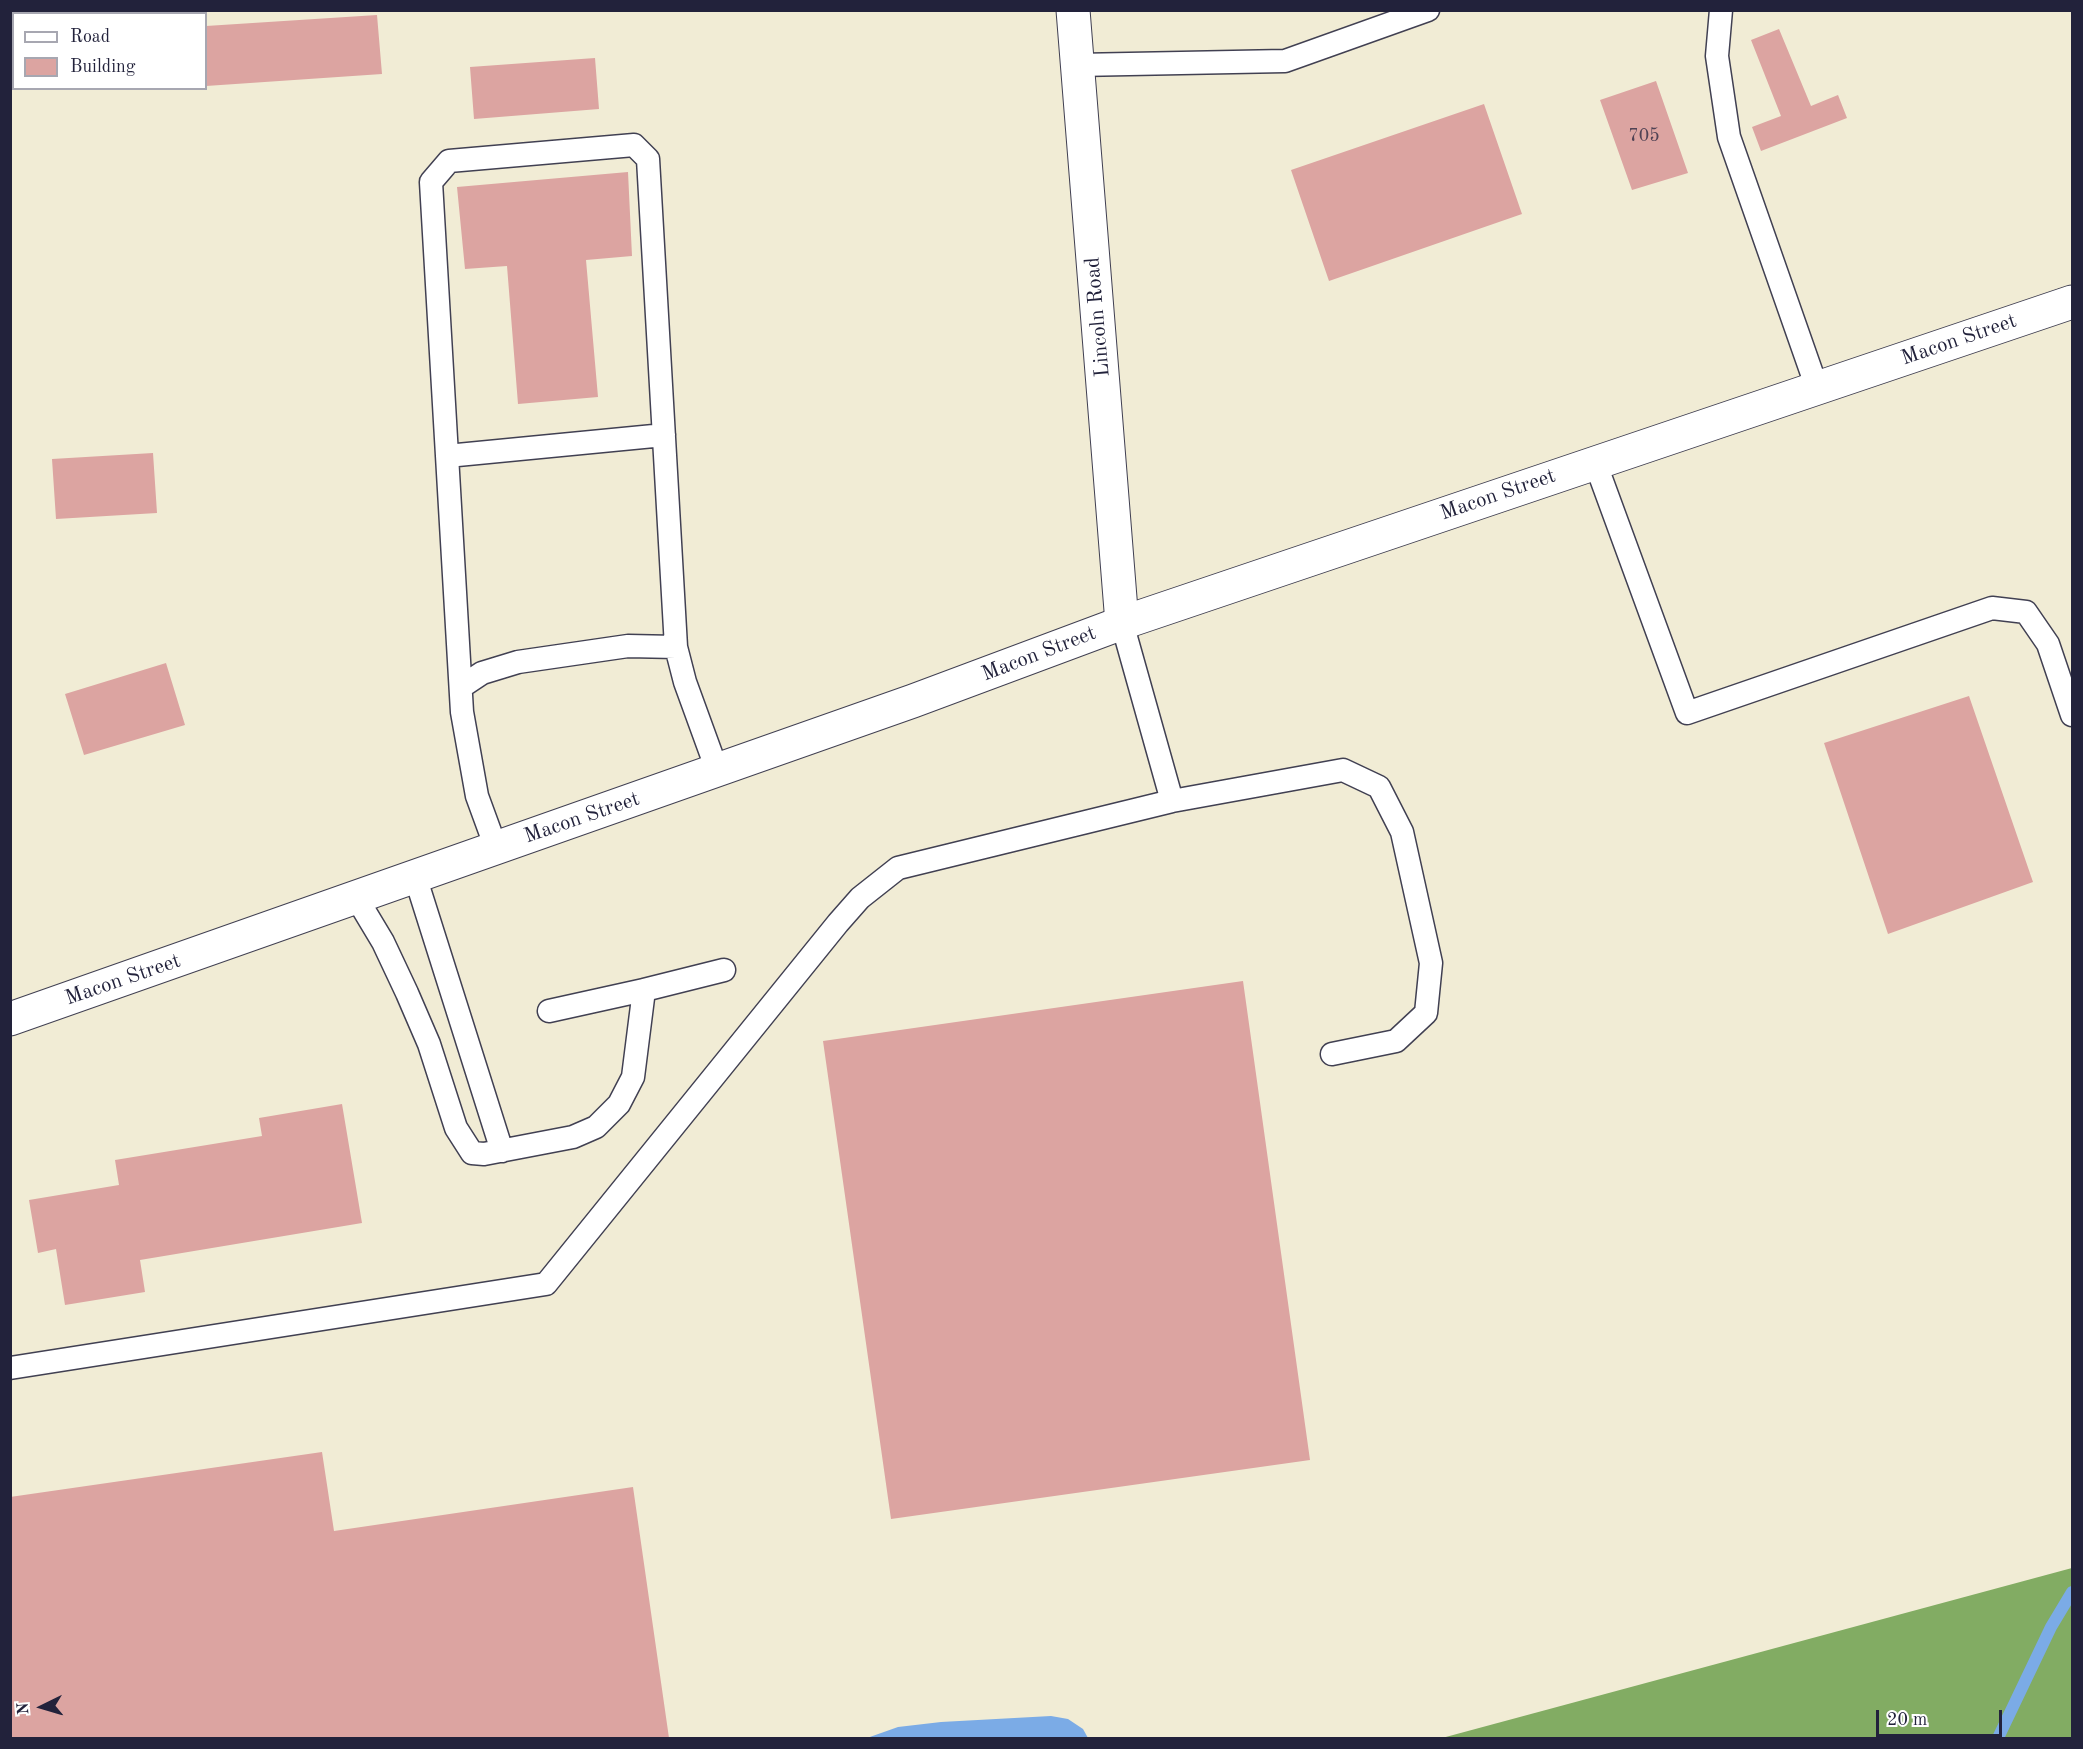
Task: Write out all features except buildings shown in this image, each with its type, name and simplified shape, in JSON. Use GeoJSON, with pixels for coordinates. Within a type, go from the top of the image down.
{"type":"FeatureCollection","features":[{"type":"Feature","properties":{"kind":"main road","name":"Lincoln Road"},"geometry":{"type":"LineString","coordinates":[[1073,10],[1122,623]]}},
{"type":"Feature","properties":{"kind":"main road","name":"Macon Street"},"geometry":{"type":"LineString","coordinates":[[10,1020],[914,701],[1122,623],[2073,302]]}},
{"type":"Feature","properties":{"kind":"lane"},"geometry":{"type":"LineString","coordinates":[[1077,65],[1286,61],[1428,10]]}},
{"type":"Feature","properties":{"kind":"lane"},"geometry":{"type":"LineString","coordinates":[[1721,10],[1717,56],[1728,137],[1817,388]]}},
{"type":"Feature","properties":{"kind":"lane"},"geometry":{"type":"LineString","coordinates":[[496,848],[477,796],[462,712],[431,182],[449,161],[634,145],[648,159],[676,647],[685,682],[717,770]]}},
{"type":"Feature","properties":{"kind":"lane"},"geometry":{"type":"LineString","coordinates":[[447,456],[664,435]]}},
{"type":"Feature","properties":{"kind":"lane"},"geometry":{"type":"LineString","coordinates":[[1595,462],[1687,713],[1992,608],[2026,612],[2048,644],[2073,715]]}},
{"type":"Feature","properties":{"kind":"lane"},"geometry":{"type":"LineString","coordinates":[[1122,623],[1172,801]]}},
{"type":"Feature","properties":{"kind":"lane"},"geometry":{"type":"LineString","coordinates":[[461,687],[482,673],[518,662],[628,646],[676,647]]}},
{"type":"Feature","properties":{"kind":"lane"},"geometry":{"type":"LineString","coordinates":[[10,1368],[546,1284],[838,923],[860,898],[898,868],[1172,801],[1343,770],[1379,787],[1402,832],[1431,963],[1426,1013],[1396,1041],[1332,1054]]}},
{"type":"Feature","properties":{"kind":"lane"},"geometry":{"type":"LineString","coordinates":[[415,876],[502,1151]]}},
{"type":"Feature","properties":{"kind":"lane"},"geometry":{"type":"LineString","coordinates":[[356,897],[383,942],[429,1044],[456,1128],[472,1152],[484,1154],[502,1151],[588,1132],[610,1115],[620,1104],[633,1077],[644,990]]}},
{"type":"Feature","properties":{"kind":"lane"},"geometry":{"type":"LineString","coordinates":[[549,1011],[724,970]]}},
{"type":"Feature","properties":{"kind":"green space"},"geometry":{"type":"Polygon","coordinates":[[[2072,1568],[2072,1738],[1442,1738],[2072,1568]]]}},
{"type":"Feature","properties":{"kind":"water"},"geometry":{"type":"Polygon","coordinates":[[[1051,1716],[1068,1719],[1083,1729],[1088,1738],[867,1738],[898,1727],[941,1722],[1051,1716]]]}},
{"type":"Feature","properties":{"kind":"waterway"},"geometry":{"type":"LineString","coordinates":[[1998,1738],[2051,1627],[2072,1592]]}}]}
